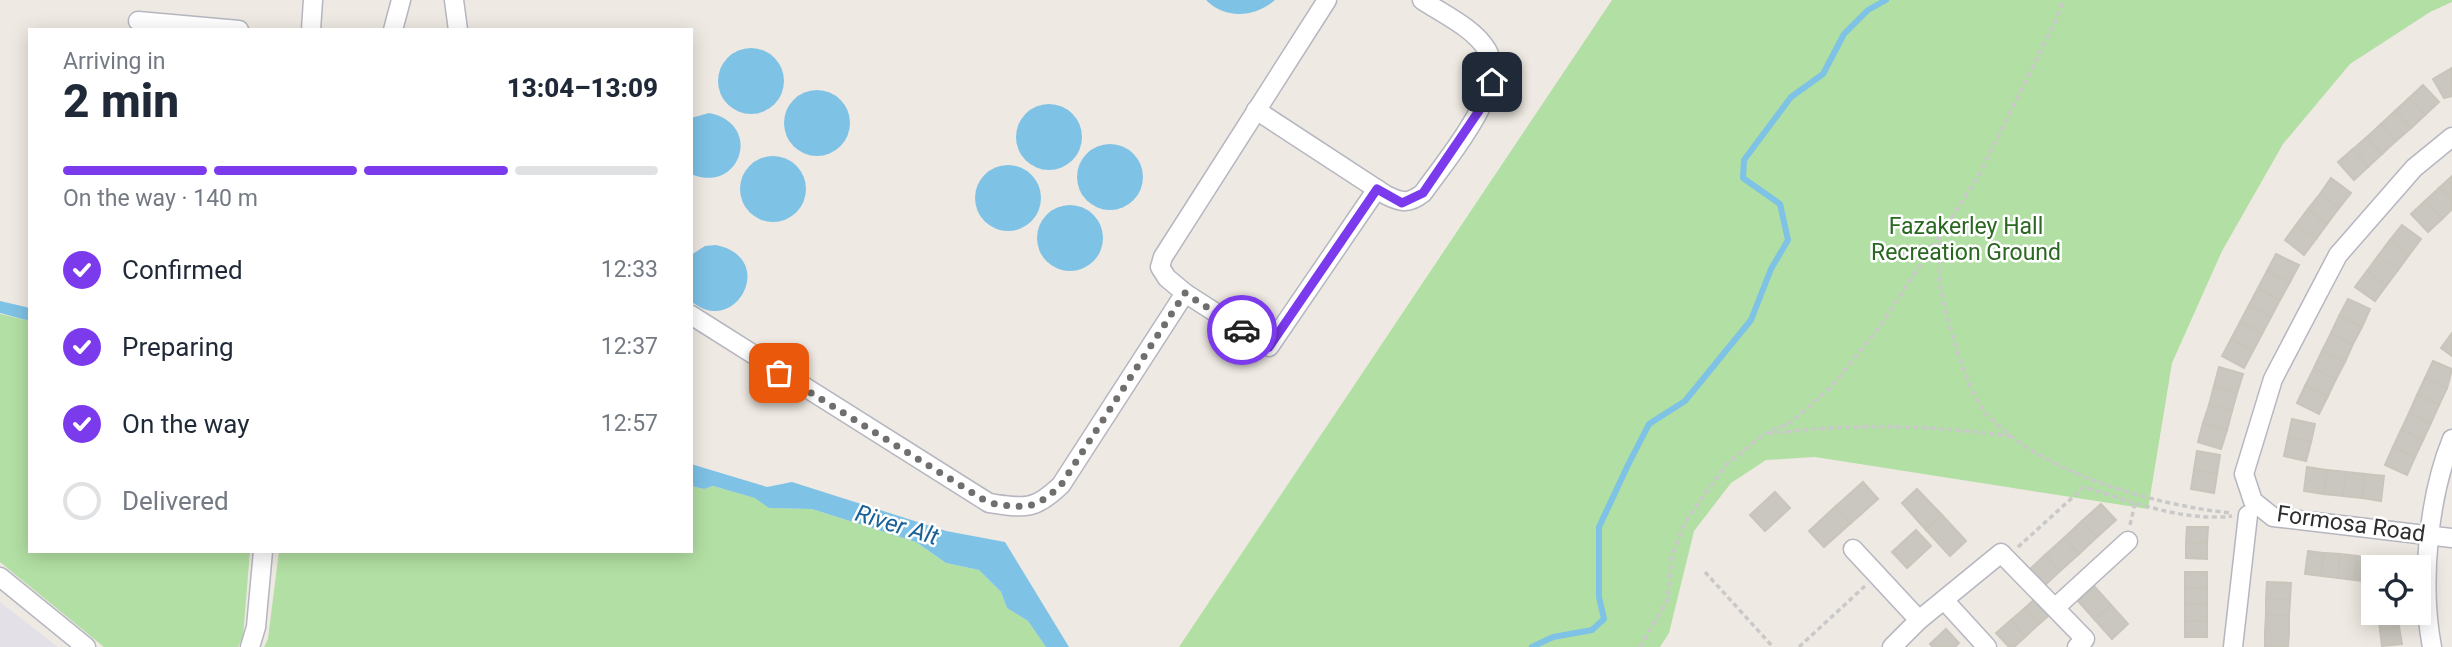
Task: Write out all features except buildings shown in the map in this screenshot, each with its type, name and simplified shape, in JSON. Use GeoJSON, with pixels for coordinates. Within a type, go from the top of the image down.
{"type":"FeatureCollection","features":[{"type":"Feature","properties":{"kind":"street"},"geometry":{"type":"LineString","coordinates":[[311,28],[313,0]]}},
{"type":"Feature","properties":{"kind":"street"},"geometry":{"type":"LineString","coordinates":[[394,28],[401,0]]}},
{"type":"Feature","properties":{"kind":"street"},"geometry":{"type":"LineString","coordinates":[[454,0],[458,28]]}},
{"type":"Feature","properties":{"kind":"street"},"geometry":{"type":"LineString","coordinates":[[1327,0],[1163,257],[1160,267],[1167,278],[1185,293],[1269,347],[1377,189]]}},
{"type":"Feature","properties":{"kind":"street"},"geometry":{"type":"LineString","coordinates":[[1256,110],[1402,203],[1423,193],[1485,102],[1492,82],[1492,65],[1487,51],[1476,36],[1422,0]]}},
{"type":"Feature","properties":{"kind":"street"},"geometry":{"type":"LineString","coordinates":[[138,21],[217,28]]}},
{"type":"Feature","properties":{"kind":"street"},"geometry":{"type":"LineString","coordinates":[[2233,647],[2250,508],[2245,474],[2273,379],[2312,300],[2338,255],[2414,168],[2452,137]]}},
{"type":"Feature","properties":{"kind":"street"},"geometry":{"type":"LineString","coordinates":[[693,316],[989,503],[1026,508],[1043,502],[1061,485],[1185,293]]}},
{"type":"Feature","properties":{"kind":"street"},"geometry":{"type":"LineString","coordinates":[[2431,647],[2425,610],[2430,535],[2443,462],[2452,439]]}},
{"type":"Feature","properties":{"kind":"street","name":"Formosa Road"},"geometry":{"type":"LineString","coordinates":[[2250,508],[2273,517],[2452,538]]}},
{"type":"Feature","properties":{"kind":"street"},"geometry":{"type":"LineString","coordinates":[[2056,607],[2128,541]]}},
{"type":"Feature","properties":{"kind":"street"},"geometry":{"type":"LineString","coordinates":[[1853,549],[1919,620]]}},
{"type":"Feature","properties":{"kind":"street"},"geometry":{"type":"LineString","coordinates":[[250,647],[256,627],[263,553]]}},
{"type":"Feature","properties":{"kind":"street"},"geometry":{"type":"LineString","coordinates":[[1892,647],[1919,620],[2004,555],[2085,639],[2077,647]]}},
{"type":"Feature","properties":{"kind":"street"},"geometry":{"type":"LineString","coordinates":[[0,577],[86,647]]}},
{"type":"Feature","properties":{"kind":"street"},"geometry":{"type":"LineString","coordinates":[[1944,600],[1987,647]]}},
{"type":"Feature","properties":{"kind":"path"},"geometry":{"type":"LineString","coordinates":[[1640,647],[1667,601],[1672,555],[1685,522],[1726,465],[1764,434],[1790,423],[1832,386],[1880,326],[1977,179],[2057,18],[2063,0]]}},
{"type":"Feature","properties":{"kind":"path"},"geometry":{"type":"LineString","coordinates":[[1941,231],[1939,277],[1962,363],[1981,407],[2011,436],[2087,479],[2130,495],[2214,511],[2250,508]]}},
{"type":"Feature","properties":{"kind":"path"},"geometry":{"type":"LineString","coordinates":[[1764,434],[1810,428],[1947,429],[2011,436]]}},
{"type":"Feature","properties":{"kind":"path"},"geometry":{"type":"LineString","coordinates":[[2004,555],[2084,487],[2157,509],[2212,518],[2250,508]]}},
{"type":"Feature","properties":{"kind":"path"},"geometry":{"type":"LineString","coordinates":[[2212,518],[2214,511]]}},
{"type":"Feature","properties":{"kind":"path"},"geometry":{"type":"LineString","coordinates":[[1704,572],[1773,647]]}},
{"type":"Feature","properties":{"kind":"path"},"geometry":{"type":"LineString","coordinates":[[1799,647],[1877,575]]}},
{"type":"Feature","properties":{"kind":"shaded area"},"geometry":{"type":"Polygon","coordinates":[[[0,602],[58,647],[0,647],[0,602]]]}},
{"type":"Feature","properties":{"kind":"green space","name":"Fazakerley Hall Recreation Ground"},"geometry":{"type":"Polygon","coordinates":[[[1612,0],[2452,2],[2430,12],[2350,64],[2283,144],[2222,251],[2172,363],[2148,509],[1815,457],[1766,460],[1731,483],[1694,531],[1669,633],[1660,647],[1179,647],[1612,0]]]}},
{"type":"Feature","properties":{"kind":"green space"},"geometry":{"type":"Polygon","coordinates":[[[0,314],[28,321],[28,553],[250,553],[243,637],[238,647],[104,647],[0,562],[0,314]]]}},
{"type":"Feature","properties":{"kind":"green space"},"geometry":{"type":"Polygon","coordinates":[[[693,486],[704,489],[713,486],[756,498],[769,508],[812,509],[916,542],[946,563],[979,570],[1001,592],[1007,608],[1028,621],[1046,647],[264,647],[268,639],[279,553],[693,553],[693,486]]]}},
{"type":"Feature","properties":{"kind":"water"},"geometry":{"type":"Polygon","coordinates":[[[1206,0],[1275,0],[1259,10],[1240,14],[1222,11],[1206,0]]]}},
{"type":"Feature","properties":{"kind":"water"},"geometry":{"type":"Polygon","coordinates":[[[751,48],[764,51],[774,58],[781,68],[784,81],[781,94],[774,104],[764,111],[751,114],[738,111],[728,104],[721,94],[718,81],[721,68],[728,58],[738,51],[751,48]]]}},
{"type":"Feature","properties":{"kind":"water"},"geometry":{"type":"Polygon","coordinates":[[[817,90],[830,93],[840,100],[847,110],[850,123],[847,136],[840,146],[830,153],[817,156],[804,153],[794,146],[787,136],[784,123],[787,110],[794,100],[804,93],[817,90]]]}},
{"type":"Feature","properties":{"kind":"water"},"geometry":{"type":"Polygon","coordinates":[[[1049,104],[1062,107],[1072,114],[1079,124],[1082,137],[1079,150],[1072,160],[1062,167],[1049,170],[1036,167],[1026,160],[1019,150],[1016,137],[1019,124],[1026,114],[1036,107],[1049,104]]]}},
{"type":"Feature","properties":{"kind":"water"},"geometry":{"type":"Polygon","coordinates":[[[709,113],[726,120],[736,130],[740,143],[739,156],[733,167],[722,175],[708,178],[693,174],[693,117],[709,113]]]}},
{"type":"Feature","properties":{"kind":"water"},"geometry":{"type":"Polygon","coordinates":[[[1110,144],[1123,147],[1133,154],[1140,164],[1143,177],[1140,190],[1133,200],[1123,207],[1110,210],[1097,207],[1087,200],[1080,190],[1077,177],[1080,164],[1087,154],[1097,147],[1110,144]]]}},
{"type":"Feature","properties":{"kind":"water"},"geometry":{"type":"Polygon","coordinates":[[[773,156],[786,159],[796,166],[803,176],[806,189],[803,202],[796,212],[786,219],[773,222],[760,219],[750,212],[743,202],[740,189],[743,176],[750,166],[760,159],[773,156]]]}},
{"type":"Feature","properties":{"kind":"water"},"geometry":{"type":"Polygon","coordinates":[[[1008,165],[1021,168],[1031,175],[1038,185],[1041,198],[1038,211],[1031,221],[1021,228],[1008,231],[995,228],[985,221],[978,211],[975,198],[978,185],[985,175],[995,168],[1008,165]]]}},
{"type":"Feature","properties":{"kind":"water"},"geometry":{"type":"Polygon","coordinates":[[[1070,205],[1083,208],[1093,215],[1100,225],[1103,238],[1100,251],[1093,261],[1083,268],[1070,271],[1057,268],[1047,261],[1040,251],[1037,238],[1040,225],[1047,215],[1057,208],[1070,205]]]}},
{"type":"Feature","properties":{"kind":"water"},"geometry":{"type":"Polygon","coordinates":[[[716,245],[735,253],[745,265],[747,278],[744,292],[735,303],[722,310],[707,310],[693,302],[693,254],[705,246],[716,245]]]}},
{"type":"Feature","properties":{"kind":"water"},"geometry":{"type":"Polygon","coordinates":[[[0,301],[28,308],[28,320],[0,313],[0,301]]]}},
{"type":"Feature","properties":{"kind":"water","name":"River Alt"},"geometry":{"type":"Polygon","coordinates":[[[693,465],[767,487],[792,482],[946,531],[1005,542],[1069,647],[1046,647],[1028,621],[1007,608],[1001,592],[979,570],[946,563],[916,542],[812,509],[769,508],[755,498],[713,486],[704,489],[693,486],[693,465]]]}},
{"type":"Feature","properties":{"kind":"waterway"},"geometry":{"type":"LineString","coordinates":[[1532,647],[1553,637],[1592,630],[1604,619],[1599,597],[1599,527],[1628,465],[1649,424],[1685,401],[1751,320],[1771,269],[1788,240],[1780,204],[1743,178],[1744,160],[1791,97],[1823,74],[1844,34],[1868,10],[1886,0]]}},
{"type":"Feature","properties":{"kind":"way so far"},"geometry":{"type":"LineString","coordinates":[[779,373],[989,503],[1026,508],[1043,502],[1061,485],[1185,293],[1242,330]]}},
{"type":"Feature","properties":{"kind":"route"},"geometry":{"type":"LineString","coordinates":[[1242,330],[1269,347],[1377,189],[1402,203],[1414,200],[1423,193],[1485,102],[1492,82]]}}]}
